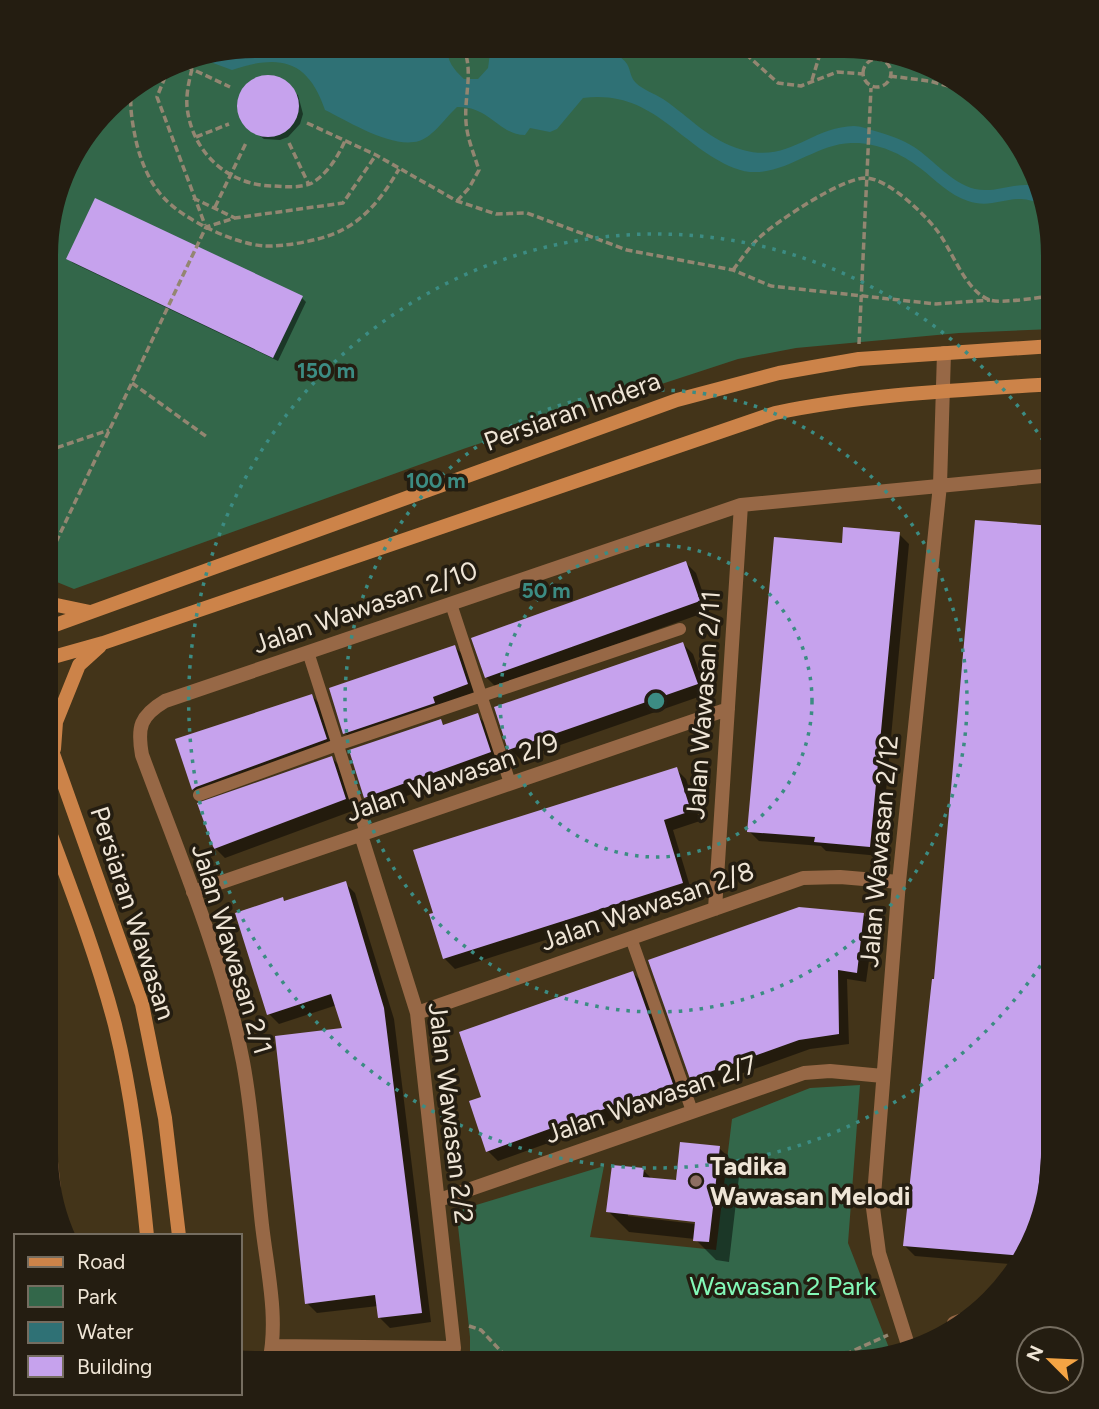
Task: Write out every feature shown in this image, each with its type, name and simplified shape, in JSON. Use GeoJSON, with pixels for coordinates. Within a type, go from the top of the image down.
{"type":"FeatureCollection","features":[{"type":"Feature","properties":{"kind":"main road","name":"Persiaran Indera"},"geometry":{"type":"LineString","coordinates":[[58,624],[677,400],[779,373],[859,359],[1041,347]]}},
{"type":"Feature","properties":{"kind":"main road"},"geometry":{"type":"LineString","coordinates":[[58,656],[103,643],[775,413],[818,404],[942,391],[1041,385]]}},
{"type":"Feature","properties":{"kind":"main road"},"geometry":{"type":"LineString","coordinates":[[58,605],[94,612]]}},
{"type":"Feature","properties":{"kind":"main road"},"geometry":{"type":"LineString","coordinates":[[58,717],[79,665],[103,643]]}},
{"type":"Feature","properties":{"kind":"main road","name":"Persiaran Wawasan"},"geometry":{"type":"LineString","coordinates":[[58,765],[142,1004],[165,1118],[179,1234]]}},
{"type":"Feature","properties":{"kind":"main road","name":"Persiaran Wawasan"},"geometry":{"type":"LineString","coordinates":[[58,854],[82,919],[115,1025],[138,1150],[147,1234]]}},
{"type":"Feature","properties":{"kind":"street","name":"Jalan Wawasan 2/12"},"geometry":{"type":"LineString","coordinates":[[907,1341],[878,1253],[873,1208],[899,882],[940,485],[944,353]]}},
{"type":"Feature","properties":{"kind":"street","name":"Jalan Wawasan 2/10"},"geometry":{"type":"LineString","coordinates":[[141,723],[150,710],[165,701],[741,505],[1041,476]]}},
{"type":"Feature","properties":{"kind":"street","name":"Jalan Wawasan 2/11"},"geometry":{"type":"LineString","coordinates":[[715,909],[741,505]]}},
{"type":"Feature","properties":{"kind":"street","name":"Jalan Wawasan 2/9"},"geometry":{"type":"LineString","coordinates":[[193,892],[728,709]]}},
{"type":"Feature","properties":{"kind":"street","name":"Jalan Wawasan 2/1"},"geometry":{"type":"LineString","coordinates":[[141,723],[139,737],[142,755],[193,892],[230,1005],[243,1063],[271,1304],[271,1351]]}},
{"type":"Feature","properties":{"kind":"street","name":"Jalan Wawasan 2/2"},"geometry":{"type":"LineString","coordinates":[[363,834],[417,1013],[439,1200],[452,1351]]}},
{"type":"Feature","properties":{"kind":"street","name":"Jalan Wawasan 2/8"},"geometry":{"type":"LineString","coordinates":[[417,1013],[803,878],[841,877],[899,882]]}},
{"type":"Feature","properties":{"kind":"street","name":"Jalan Wawasan 2/7"},"geometry":{"type":"LineString","coordinates":[[439,1200],[804,1073],[830,1071],[883,1076]]}},
{"type":"Feature","properties":{"kind":"street"},"geometry":{"type":"LineString","coordinates":[[272,1346],[372,1351]]}},
{"type":"Feature","properties":{"kind":"lane"},"geometry":{"type":"LineString","coordinates":[[451,604],[510,783]]}},
{"type":"Feature","properties":{"kind":"lane"},"geometry":{"type":"LineString","coordinates":[[199,795],[337,745],[680,629]]}},
{"type":"Feature","properties":{"kind":"lane"},"geometry":{"type":"LineString","coordinates":[[308,652],[363,834]]}},
{"type":"Feature","properties":{"kind":"lane"},"geometry":{"type":"LineString","coordinates":[[632,938],[692,1111]]}},
{"type":"Feature","properties":{"kind":"path"},"geometry":{"type":"LineString","coordinates":[[457,201],[469,188],[479,170],[468,139],[466,112],[470,75],[468,58]]}},
{"type":"Feature","properties":{"kind":"path"},"geometry":{"type":"LineString","coordinates":[[750,58],[778,83],[802,86],[837,72],[863,74]]}},
{"type":"Feature","properties":{"kind":"path"},"geometry":{"type":"LineString","coordinates":[[813,80],[819,58]]}},
{"type":"Feature","properties":{"kind":"path"},"geometry":{"type":"LineString","coordinates":[[859,346],[871,110],[871,88],[862,77],[870,61],[876,60]]}},
{"type":"Feature","properties":{"kind":"path"},"geometry":{"type":"LineString","coordinates":[[871,88],[889,80],[891,71],[887,63],[881,61]]}},
{"type":"Feature","properties":{"kind":"path"},"geometry":{"type":"LineString","coordinates":[[230,87],[192,69],[187,107],[196,137],[214,163],[230,176],[245,183],[266,186],[309,185],[324,174],[337,158],[345,141]]}},
{"type":"Feature","properties":{"kind":"path"},"geometry":{"type":"LineString","coordinates":[[890,76],[945,85]]}},
{"type":"Feature","properties":{"kind":"path"},"geometry":{"type":"LineString","coordinates":[[164,80],[157,97],[206,227]]}},
{"type":"Feature","properties":{"kind":"path"},"geometry":{"type":"LineString","coordinates":[[132,101],[137,145],[147,171],[164,198],[206,227],[245,242],[264,246],[285,245],[341,231],[367,213],[388,188],[399,169]]}},
{"type":"Feature","properties":{"kind":"path"},"geometry":{"type":"LineString","coordinates":[[307,123],[376,155],[457,201],[496,214],[527,212],[627,250],[733,270],[771,286],[936,304],[1041,297]]}},
{"type":"Feature","properties":{"kind":"path"},"geometry":{"type":"LineString","coordinates":[[196,137],[229,124]]}},
{"type":"Feature","properties":{"kind":"path"},"geometry":{"type":"LineString","coordinates":[[215,207],[246,143]]}},
{"type":"Feature","properties":{"kind":"path"},"geometry":{"type":"LineString","coordinates":[[289,143],[309,185]]}},
{"type":"Feature","properties":{"kind":"path"},"geometry":{"type":"LineString","coordinates":[[58,537],[206,227],[236,218],[343,203],[376,155]]}},
{"type":"Feature","properties":{"kind":"path"},"geometry":{"type":"LineString","coordinates":[[733,270],[761,236],[804,205],[841,186],[867,178],[887,186],[918,211],[936,229],[965,277],[978,292],[990,300]]}},
{"type":"Feature","properties":{"kind":"path"},"geometry":{"type":"LineString","coordinates":[[193,198],[236,218]]}},
{"type":"Feature","properties":{"kind":"path"},"geometry":{"type":"LineString","coordinates":[[131,383],[207,437]]}},
{"type":"Feature","properties":{"kind":"path"},"geometry":{"type":"LineString","coordinates":[[58,447],[108,430]]}},
{"type":"Feature","properties":{"kind":"path"},"geometry":{"type":"LineString","coordinates":[[450,1321],[481,1330],[501,1351]]}},
{"type":"Feature","properties":{"kind":"path"},"geometry":{"type":"LineString","coordinates":[[853,1351],[904,1331]]}},
{"type":"Feature","properties":{"kind":"green space"},"geometry":{"type":"Polygon","coordinates":[[[242,58],[870,59],[920,73],[964,98],[984,115],[1001,135],[1026,179],[1040,229],[1041,330],[959,333],[796,348],[738,359],[466,448],[74,589],[58,582],[59,229],[68,191],[84,156],[98,135],[115,115],[145,91],[167,78],[191,68],[242,58]]]}},
{"type":"Feature","properties":{"kind":"green space","name":"Wawasan 2 Park"},"geometry":{"type":"Polygon","coordinates":[[[860,1085],[848,1243],[888,1346],[857,1351],[470,1351],[458,1226],[463,1209],[604,1166],[590,1237],[716,1250],[732,1119],[810,1088],[860,1085]]]}},
{"type":"Feature","properties":{"kind":"water"},"geometry":{"type":"Polygon","coordinates":[[[242,58],[449,58],[464,79],[478,79],[488,68],[489,58],[621,58],[639,85],[731,146],[759,153],[774,152],[825,132],[854,126],[909,144],[950,177],[966,186],[991,190],[1028,185],[1034,202],[1021,199],[989,203],[968,201],[949,191],[905,158],[888,149],[860,143],[836,145],[779,168],[749,172],[714,158],[647,110],[607,97],[583,98],[557,129],[550,132],[530,128],[525,135],[516,134],[478,111],[457,107],[424,139],[396,141],[371,133],[325,110],[310,80],[290,65],[264,62],[232,70],[213,63],[242,58]]]}},
{"type":"Feature","properties":{"kind":"building"},"geometry":{"type":"Polygon","coordinates":[[[268,75],[290,84],[299,106],[290,128],[268,137],[246,128],[237,106],[246,84],[268,75]]]}},
{"type":"Feature","properties":{"kind":"building"},"geometry":{"type":"Polygon","coordinates":[[[95,198],[303,296],[273,358],[66,259],[95,198]]]}},
{"type":"Feature","properties":{"kind":"building"},"geometry":{"type":"Polygon","coordinates":[[[975,520],[1041,525],[1041,1158],[1031,1218],[1014,1255],[903,1246],[934,979],[975,520]]]}},
{"type":"Feature","properties":{"kind":"building"},"geometry":{"type":"Polygon","coordinates":[[[843,527],[900,532],[870,847],[814,842],[815,837],[747,832],[774,537],[842,543],[843,527]]]}},
{"type":"Feature","properties":{"kind":"building"},"geometry":{"type":"Polygon","coordinates":[[[686,561],[700,601],[485,678],[471,638],[686,561]]]}},
{"type":"Feature","properties":{"kind":"building"},"geometry":{"type":"Polygon","coordinates":[[[683,642],[698,684],[508,750],[494,707],[683,642]]]}},
{"type":"Feature","properties":{"kind":"building"},"geometry":{"type":"Polygon","coordinates":[[[455,645],[468,684],[433,697],[435,703],[343,734],[329,688],[455,645]]]}},
{"type":"Feature","properties":{"kind":"building"},"geometry":{"type":"Polygon","coordinates":[[[312,694],[327,739],[192,790],[175,739],[312,694]]]}},
{"type":"Feature","properties":{"kind":"building"},"geometry":{"type":"Polygon","coordinates":[[[478,713],[491,752],[364,798],[349,750],[441,719],[443,725],[478,713]]]}},
{"type":"Feature","properties":{"kind":"building"},"geometry":{"type":"Polygon","coordinates":[[[332,756],[346,799],[214,849],[197,803],[332,756]]]}},
{"type":"Feature","properties":{"kind":"building"},"geometry":{"type":"Polygon","coordinates":[[[677,767],[691,811],[664,820],[683,883],[443,959],[429,914],[433,913],[413,850],[677,767]]]}},
{"type":"Feature","properties":{"kind":"building"},"geometry":{"type":"Polygon","coordinates":[[[346,881],[384,1008],[422,1313],[378,1318],[375,1295],[305,1304],[275,1036],[342,1028],[331,994],[267,1015],[235,913],[346,881]]]}},
{"type":"Feature","properties":{"kind":"building"},"geometry":{"type":"Polygon","coordinates":[[[799,907],[864,913],[857,973],[838,970],[839,1034],[799,1040],[690,1079],[648,960],[799,907]]]}},
{"type":"Feature","properties":{"kind":"building"},"geometry":{"type":"Polygon","coordinates":[[[633,971],[673,1084],[486,1152],[469,1101],[481,1097],[459,1032],[633,971]]]}},
{"type":"Feature","properties":{"kind":"building","name":"Tadika Wawasan Melodi"},"geometry":{"type":"Polygon","coordinates":[[[680,1142],[720,1146],[709,1242],[693,1241],[695,1222],[606,1212],[612,1165],[644,1168],[643,1177],[676,1180],[680,1142]]]}},
{"type":"Feature","properties":{"kind":"place","name":"Tadika Wawasan Melodi"},"geometry":{"type":"Point","coordinates":[696,1181]}}]}
